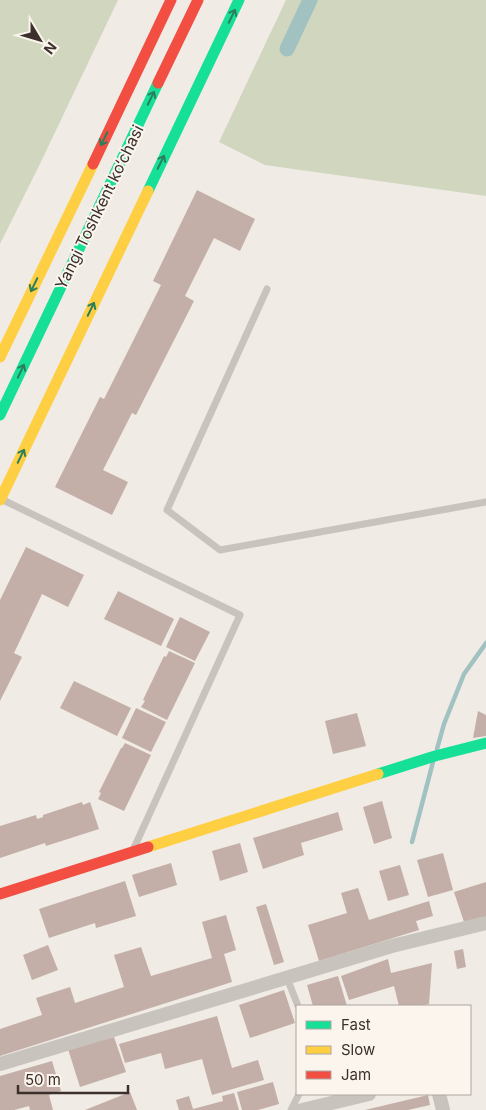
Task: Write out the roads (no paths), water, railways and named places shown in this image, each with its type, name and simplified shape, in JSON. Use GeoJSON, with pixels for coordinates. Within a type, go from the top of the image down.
{"type":"FeatureCollection","features":[{"type":"Feature","properties":{"kind":"main road","name":"Yangi Toshkent ko‘chasi"},"geometry":{"type":"LineString","coordinates":[[0,357],[171,0]]}},
{"type":"Feature","properties":{"kind":"main road","name":"Yangi Toshkent ko‘chasi"},"geometry":{"type":"LineString","coordinates":[[0,415],[198,0]]}},
{"type":"Feature","properties":{"kind":"main road"},"geometry":{"type":"LineString","coordinates":[[0,499],[239,0]]}},
{"type":"Feature","properties":{"kind":"main road"},"geometry":{"type":"LineString","coordinates":[[0,894],[435,756],[486,743]]}},
{"type":"Feature","properties":{"kind":"street"},"geometry":{"type":"LineString","coordinates":[[0,1064],[392,946],[486,923]]}},
{"type":"Feature","properties":{"kind":"street"},"geometry":{"type":"LineString","coordinates":[[302,1110],[365,1095]]}},
{"type":"Feature","properties":{"kind":"street"},"geometry":{"type":"LineString","coordinates":[[438,1095],[443,1110]]}},
{"type":"Feature","properties":{"kind":"lane"},"geometry":{"type":"LineString","coordinates":[[267,290],[167,510],[220,550],[486,502]]}},
{"type":"Feature","properties":{"kind":"lane"},"geometry":{"type":"LineString","coordinates":[[0,499],[240,615],[132,852]]}},
{"type":"Feature","properties":{"kind":"lane"},"geometry":{"type":"LineString","coordinates":[[287,978],[298,1005]]}},
{"type":"Feature","properties":{"kind":"lane"},"geometry":{"type":"LineString","coordinates":[[291,1110],[298,1095]]}},
{"type":"Feature","properties":{"kind":"waterway"},"geometry":{"type":"LineString","coordinates":[[287,49],[310,0]]}},
{"type":"Feature","properties":{"kind":"waterway"},"geometry":{"type":"LineString","coordinates":[[437,749],[444,724],[464,674],[486,643]]}},
{"type":"Feature","properties":{"kind":"waterway"},"geometry":{"type":"LineString","coordinates":[[412,842],[433,762]]}}]}
